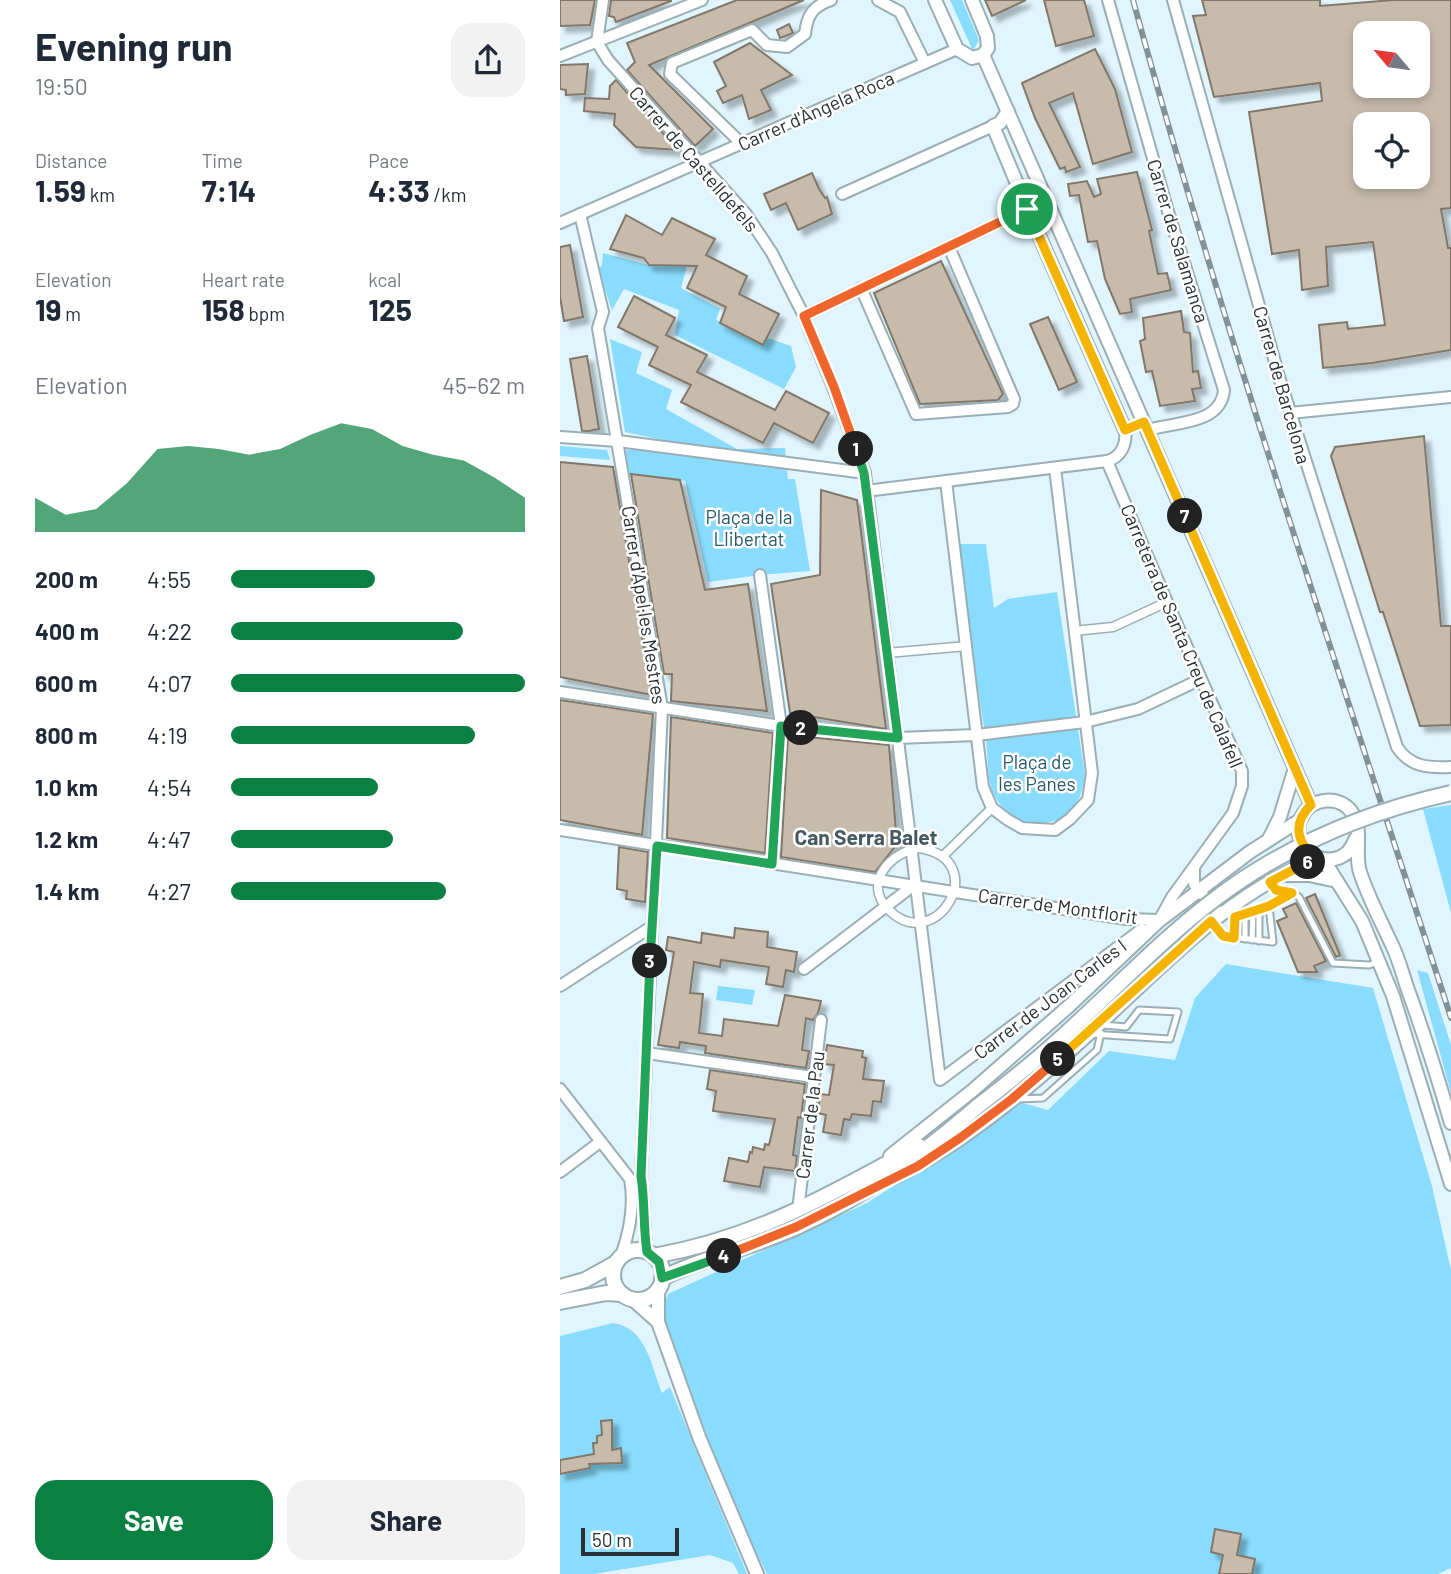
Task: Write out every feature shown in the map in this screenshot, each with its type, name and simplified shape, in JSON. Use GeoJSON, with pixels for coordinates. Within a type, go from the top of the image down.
{"type":"FeatureCollection","features":[{"type":"Feature","properties":{"kind":"main road"},"geometry":{"type":"LineString","coordinates":[[660,1283],[796,1227],[925,1143],[978,1106],[1055,1043],[1184,925],[1250,875],[1289,851],[1347,824],[1451,793]]}},
{"type":"Feature","properties":{"kind":"main road"},"geometry":{"type":"LineString","coordinates":[[560,1287],[585,1280],[635,1250],[650,1254],[710,1245],[756,1229],[870,1181]]}},
{"type":"Feature","properties":{"kind":"main road"},"geometry":{"type":"LineString","coordinates":[[560,1302],[606,1293],[643,1298],[652,1295],[660,1283],[662,1268],[650,1254]]}},
{"type":"Feature","properties":{"kind":"main road"},"geometry":{"type":"LineString","coordinates":[[619,1260],[614,1279],[627,1296]]}},
{"type":"Feature","properties":{"kind":"street"},"geometry":{"type":"LineString","coordinates":[[597,42],[603,0]]}},
{"type":"Feature","properties":{"kind":"street"},"geometry":{"type":"LineString","coordinates":[[560,56],[702,0]]}},
{"type":"Feature","properties":{"kind":"street"},"geometry":{"type":"LineString","coordinates":[[742,144],[670,74],[672,63],[752,30],[767,45],[787,47],[805,34],[807,18],[819,4],[831,0]]}},
{"type":"Feature","properties":{"kind":"street"},"geometry":{"type":"LineString","coordinates":[[878,0],[900,12],[925,63]]}},
{"type":"Feature","properties":{"kind":"street"},"geometry":{"type":"LineString","coordinates":[[935,0],[957,49],[972,58],[983,55],[988,48],[972,0]]}},
{"type":"Feature","properties":{"kind":"street","name":"Carrer de Salamanca"},"geometry":{"type":"LineString","coordinates":[[1108,0],[1167,208],[1224,390],[1220,405],[1209,416],[1125,430]]}},
{"type":"Feature","properties":{"kind":"street","name":"Carrer de Barcelona"},"geometry":{"type":"LineString","coordinates":[[1173,0],[1290,413],[1397,747],[1411,762],[1428,768],[1451,767]]}},
{"type":"Feature","properties":{"kind":"street","name":"Carrer de Castelldefels"},"geometry":{"type":"LineString","coordinates":[[597,42],[608,60],[746,214],[772,253],[804,316],[834,387],[864,473],[940,1080]]}},
{"type":"Feature","properties":{"kind":"street","name":"Carrer d'Àngela Roca"},"geometry":{"type":"LineString","coordinates":[[560,223],[957,49]]}},
{"type":"Feature","properties":{"kind":"street"},"geometry":{"type":"LineString","coordinates":[[983,55],[1311,805]]}},
{"type":"Feature","properties":{"kind":"street"},"geometry":{"type":"LineString","coordinates":[[842,194],[993,127],[1000,123],[1008,111]]}},
{"type":"Feature","properties":{"kind":"street"},"geometry":{"type":"LineString","coordinates":[[866,491],[1107,461],[1116,457],[1123,448],[1125,430],[993,127]]}},
{"type":"Feature","properties":{"kind":"street"},"geometry":{"type":"LineString","coordinates":[[804,316],[1027,209]]}},
{"type":"Feature","properties":{"kind":"street","name":"Carrer d'Apel·les Mestres"},"geometry":{"type":"LineString","coordinates":[[580,214],[603,312],[598,328],[662,708],[651,927],[648,1053],[635,1178],[644,1195],[643,1224],[650,1254]]}},
{"type":"Feature","properties":{"kind":"street"},"geometry":{"type":"LineString","coordinates":[[861,288],[916,414],[1007,407],[1013,404],[1014,399],[949,247]]}},
{"type":"Feature","properties":{"kind":"street"},"geometry":{"type":"LineString","coordinates":[[1290,413],[1451,397]]}},
{"type":"Feature","properties":{"kind":"street"},"geometry":{"type":"LineString","coordinates":[[560,437],[618,441],[864,473]]}},
{"type":"Feature","properties":{"kind":"street","name":"Carretera de Santa Creu de Calafell"},"geometry":{"type":"LineString","coordinates":[[1107,461],[1242,771],[1242,786],[1233,813],[1195,866]]}},
{"type":"Feature","properties":{"kind":"street"},"geometry":{"type":"LineString","coordinates":[[946,481],[983,787],[992,808],[1023,828],[1055,830],[1088,800],[1093,774],[1055,468]]}},
{"type":"Feature","properties":{"kind":"street"},"geometry":{"type":"LineString","coordinates":[[760,575],[781,726],[772,864]]}},
{"type":"Feature","properties":{"kind":"street"},"geometry":{"type":"LineString","coordinates":[[1074,631],[1113,627],[1167,602]]}},
{"type":"Feature","properties":{"kind":"street"},"geometry":{"type":"LineString","coordinates":[[887,653],[967,646]]}},
{"type":"Feature","properties":{"kind":"street"},"geometry":{"type":"LineString","coordinates":[[560,692],[781,726],[898,738],[977,735],[1085,722],[1138,709],[1201,679]]}},
{"type":"Feature","properties":{"kind":"street"},"geometry":{"type":"LineString","coordinates":[[1269,839],[1280,817],[1296,768]]}},
{"type":"Feature","properties":{"kind":"street"},"geometry":{"type":"LineString","coordinates":[[870,1181],[1069,1006],[1160,920],[1198,889],[1300,820],[1311,805],[1329,800],[1347,807],[1354,815],[1358,828],[1358,869],[1393,946],[1451,1123]]}},
{"type":"Feature","properties":{"kind":"street"},"geometry":{"type":"LineString","coordinates":[[943,856],[992,808]]}},
{"type":"Feature","properties":{"kind":"street"},"geometry":{"type":"LineString","coordinates":[[1300,820],[1299,837],[1303,847],[1320,858],[1338,881],[1362,921],[1393,996],[1451,1184]]}},
{"type":"Feature","properties":{"kind":"street"},"geometry":{"type":"LineString","coordinates":[[560,830],[878,880]]}},
{"type":"Feature","properties":{"kind":"street"},"geometry":{"type":"LineString","coordinates":[[870,1181],[918,1166],[1012,1099],[1098,1029],[1222,912],[1277,878],[1320,858],[1340,857],[1349,851],[1356,838]]}},
{"type":"Feature","properties":{"kind":"street"},"geometry":{"type":"LineString","coordinates":[[910,849],[931,850],[943,856],[952,870],[956,891],[948,907],[940,914],[919,922],[901,918],[886,907],[878,890],[878,880],[891,860],[910,849]]}},
{"type":"Feature","properties":{"kind":"street"},"geometry":{"type":"LineString","coordinates":[[1195,866],[1193,881],[1215,910],[1222,912]]}},
{"type":"Feature","properties":{"kind":"street"},"geometry":{"type":"LineString","coordinates":[[1160,920],[1172,897],[1195,866]]}},
{"type":"Feature","properties":{"kind":"street"},"geometry":{"type":"LineString","coordinates":[[1277,878],[1309,875],[1338,881]]}},
{"type":"Feature","properties":{"kind":"street","name":"Carrer de Montflorit"},"geometry":{"type":"LineString","coordinates":[[878,880],[1126,919],[1160,920]]}},
{"type":"Feature","properties":{"kind":"street"},"geometry":{"type":"LineString","coordinates":[[804,969],[914,885]]}},
{"type":"Feature","properties":{"kind":"street","name":"Carrer de Joan Carles I"},"geometry":{"type":"LineString","coordinates":[[940,1080],[1143,929],[1160,920]]}},
{"type":"Feature","properties":{"kind":"street"},"geometry":{"type":"LineString","coordinates":[[560,986],[651,927]]}},
{"type":"Feature","properties":{"kind":"street","name":"Carrer de la Pau"},"geometry":{"type":"LineString","coordinates":[[798,1210],[821,1020]]}},
{"type":"Feature","properties":{"kind":"street"},"geometry":{"type":"LineString","coordinates":[[648,1053],[813,1077]]}},
{"type":"Feature","properties":{"kind":"street"},"geometry":{"type":"LineString","coordinates":[[560,1089],[600,1142],[635,1178],[630,1227],[619,1260]]}},
{"type":"Feature","properties":{"kind":"street"},"geometry":{"type":"LineString","coordinates":[[560,1172],[600,1142]]}},
{"type":"Feature","properties":{"kind":"street"},"geometry":{"type":"LineString","coordinates":[[660,1283],[658,1322],[699,1437],[757,1574]]}},
{"type":"Feature","properties":{"kind":"street"},"geometry":{"type":"LineString","coordinates":[[627,1296],[658,1322]]}},
{"type":"Feature","properties":{"kind":"lane"},"geometry":{"type":"LineString","coordinates":[[1277,878],[1276,890],[1299,897],[1333,963],[1369,965],[1379,962]]}},
{"type":"Feature","properties":{"kind":"lane"},"geometry":{"type":"LineString","coordinates":[[1234,938],[1235,917],[1269,906],[1292,893]]}},
{"type":"Feature","properties":{"kind":"lane"},"geometry":{"type":"LineString","coordinates":[[1211,921],[1223,936],[1273,943],[1269,906]]}},
{"type":"Feature","properties":{"kind":"lane"},"geometry":{"type":"LineString","coordinates":[[1256,910],[1256,940]]}},
{"type":"Feature","properties":{"kind":"lane"},"geometry":{"type":"LineString","coordinates":[[1245,914],[1245,939]]}},
{"type":"Feature","properties":{"kind":"lane"},"geometry":{"type":"LineString","coordinates":[[1139,1010],[1178,1012],[1170,1039],[1098,1029],[1104,1025],[1126,1027],[1139,1010]]}},
{"type":"Feature","properties":{"kind":"lane"},"geometry":{"type":"LineString","coordinates":[[1012,1099],[1044,1098],[1097,1050],[1098,1029]]}},
{"type":"Feature","properties":{"kind":"green space"},"geometry":{"type":"Polygon","coordinates":[[[950,0],[962,0],[979,40],[973,51],[950,0]]]}},
{"type":"Feature","properties":{"kind":"green space"},"geometry":{"type":"Polygon","coordinates":[[[603,253],[649,265],[687,266],[681,288],[720,309],[716,320],[791,346],[796,367],[784,389],[675,335],[679,310],[624,289],[612,310],[598,270],[602,265],[603,253]]]}},
{"type":"Feature","properties":{"kind":"green space","name":"Plaça de la Llibertat"},"geometry":{"type":"Polygon","coordinates":[[[610,339],[642,352],[636,373],[672,390],[666,409],[737,449],[785,448],[788,479],[795,479],[810,571],[708,582],[685,481],[623,472],[626,450],[703,449],[625,432],[610,339]]]}},
{"type":"Feature","properties":{"kind":"green space"},"geometry":{"type":"Polygon","coordinates":[[[560,446],[607,450],[610,460],[560,456],[560,446]]]}},
{"type":"Feature","properties":{"kind":"green space","name":"Plaça de les Panes"},"geometry":{"type":"Polygon","coordinates":[[[954,544],[986,544],[994,608],[1008,599],[1057,592],[1085,775],[1081,795],[1075,806],[1060,819],[1039,824],[1021,821],[1006,811],[993,793],[954,544]]]}},
{"type":"Feature","properties":{"kind":"green space"},"geometry":{"type":"Polygon","coordinates":[[[1451,805],[1451,913],[1423,809],[1451,805]]]}},
{"type":"Feature","properties":{"kind":"green space"},"geometry":{"type":"Polygon","coordinates":[[[1226,964],[1373,988],[1432,1186],[1451,1270],[1451,1568],[1438,1574],[767,1574],[732,1505],[667,1326],[663,1307],[668,1294],[867,1203],[943,1154],[1015,1101],[1048,1110],[1109,1051],[1175,1060],[1195,998],[1226,964]]]}},
{"type":"Feature","properties":{"kind":"green space"},"geometry":{"type":"Polygon","coordinates":[[[1417,970],[1428,973],[1451,1045],[1451,1093],[1417,970]]]}},
{"type":"Feature","properties":{"kind":"green space"},"geometry":{"type":"Polygon","coordinates":[[[718,986],[755,990],[752,1005],[716,1000],[718,986]]]}},
{"type":"Feature","properties":{"kind":"green space"},"geometry":{"type":"Polygon","coordinates":[[[613,1323],[624,1326],[641,1340],[662,1393],[670,1387],[747,1574],[739,1574],[733,1563],[710,1555],[594,1574],[560,1574],[560,1336],[613,1323]]]}},
{"type":"Feature","properties":{"kind":"building"},"geometry":{"type":"Polygon","coordinates":[[[560,0],[595,0],[590,25],[560,26],[560,0]]]}},
{"type":"Feature","properties":{"kind":"building"},"geometry":{"type":"Polygon","coordinates":[[[611,0],[671,1],[616,22],[614,17],[609,16],[611,0]]]}},
{"type":"Feature","properties":{"kind":"building"},"geometry":{"type":"Polygon","coordinates":[[[737,0],[804,0],[649,65],[713,129],[695,146],[627,70],[635,62],[627,43],[737,0]]]}},
{"type":"Feature","properties":{"kind":"building"},"geometry":{"type":"Polygon","coordinates":[[[985,0],[1026,0],[992,16],[985,0]]]}},
{"type":"Feature","properties":{"kind":"building"},"geometry":{"type":"Polygon","coordinates":[[[1044,0],[1084,0],[1094,36],[1056,46],[1044,0]]]}},
{"type":"Feature","properties":{"kind":"building"},"geometry":{"type":"Polygon","coordinates":[[[1202,0],[1320,0],[1320,6],[1393,0],[1451,0],[1451,208],[1441,209],[1448,248],[1451,248],[1451,350],[1323,368],[1319,325],[1347,322],[1348,329],[1385,325],[1373,242],[1326,247],[1328,286],[1302,290],[1299,250],[1272,254],[1249,112],[1322,101],[1320,83],[1214,97],[1193,16],[1206,15],[1202,0]]]}},
{"type":"Feature","properties":{"kind":"building"},"geometry":{"type":"Polygon","coordinates":[[[789,24],[793,33],[780,38],[777,30],[789,24]]]}},
{"type":"Feature","properties":{"kind":"building"},"geometry":{"type":"Polygon","coordinates":[[[750,43],[792,75],[761,90],[771,110],[749,119],[742,95],[723,103],[717,91],[726,86],[714,62],[750,43]]]}},
{"type":"Feature","properties":{"kind":"building"},"geometry":{"type":"Polygon","coordinates":[[[1095,49],[1115,89],[1132,152],[1093,164],[1073,93],[1049,103],[1080,167],[1066,172],[1065,167],[1060,169],[1035,118],[1022,83],[1095,49]]]}},
{"type":"Feature","properties":{"kind":"building"},"geometry":{"type":"Polygon","coordinates":[[[588,64],[585,94],[566,95],[566,90],[560,89],[560,65],[588,64]]]}},
{"type":"Feature","properties":{"kind":"building"},"geometry":{"type":"Polygon","coordinates":[[[616,80],[678,150],[636,147],[614,125],[615,114],[584,111],[585,98],[609,99],[610,86],[616,80]]]}},
{"type":"Feature","properties":{"kind":"building"},"geometry":{"type":"Polygon","coordinates":[[[1137,172],[1152,230],[1149,231],[1158,274],[1167,273],[1171,290],[1130,299],[1132,312],[1120,314],[1105,279],[1097,241],[1088,242],[1079,195],[1070,196],[1068,184],[1087,181],[1094,197],[1101,194],[1097,179],[1137,172]]]}},
{"type":"Feature","properties":{"kind":"building"},"geometry":{"type":"Polygon","coordinates":[[[812,173],[819,189],[825,198],[827,197],[832,214],[798,230],[786,203],[771,210],[764,194],[812,173]]]}},
{"type":"Feature","properties":{"kind":"building"},"geometry":{"type":"Polygon","coordinates":[[[626,215],[662,235],[672,218],[715,239],[706,255],[747,276],[739,294],[779,314],[763,345],[720,323],[726,307],[687,288],[697,266],[649,265],[644,258],[610,249],[626,215]]]}},
{"type":"Feature","properties":{"kind":"building"},"geometry":{"type":"Polygon","coordinates":[[[570,245],[583,317],[564,321],[560,297],[560,247],[570,245]]]}},
{"type":"Feature","properties":{"kind":"building"},"geometry":{"type":"Polygon","coordinates":[[[941,261],[1003,394],[998,400],[920,404],[874,293],[941,261]]]}},
{"type":"Feature","properties":{"kind":"building"},"geometry":{"type":"Polygon","coordinates":[[[634,296],[675,318],[666,335],[707,355],[697,372],[775,410],[786,391],[829,413],[813,443],[774,423],[763,443],[681,402],[691,385],[649,365],[658,347],[618,327],[634,296]]]}},
{"type":"Feature","properties":{"kind":"building"},"geometry":{"type":"Polygon","coordinates":[[[1181,311],[1184,332],[1190,333],[1193,372],[1198,371],[1201,388],[1192,389],[1195,401],[1160,406],[1152,371],[1146,372],[1140,341],[1145,339],[1143,318],[1181,311]]]}},
{"type":"Feature","properties":{"kind":"building"},"geometry":{"type":"Polygon","coordinates":[[[1048,317],[1077,382],[1059,390],[1030,324],[1048,317]]]}},
{"type":"Feature","properties":{"kind":"building"},"geometry":{"type":"Polygon","coordinates":[[[587,356],[599,429],[582,431],[570,359],[587,356]]]}},
{"type":"Feature","properties":{"kind":"building"},"geometry":{"type":"Polygon","coordinates":[[[1424,436],[1441,626],[1451,626],[1451,725],[1420,726],[1383,612],[1380,612],[1331,456],[1335,447],[1424,436]]]}},
{"type":"Feature","properties":{"kind":"building"},"geometry":{"type":"Polygon","coordinates":[[[560,462],[613,467],[652,695],[560,677],[560,462]]]}},
{"type":"Feature","properties":{"kind":"building"},"geometry":{"type":"Polygon","coordinates":[[[631,474],[680,480],[705,590],[748,584],[767,711],[671,701],[672,674],[664,674],[631,474]]]}},
{"type":"Feature","properties":{"kind":"building"},"geometry":{"type":"Polygon","coordinates":[[[821,490],[857,500],[886,729],[790,713],[771,584],[820,575],[821,490]]]}},
{"type":"Feature","properties":{"kind":"building"},"geometry":{"type":"Polygon","coordinates":[[[560,700],[653,714],[642,835],[560,820],[560,700]]]}},
{"type":"Feature","properties":{"kind":"building"},"geometry":{"type":"Polygon","coordinates":[[[671,717],[773,733],[765,853],[667,838],[671,717]]]}},
{"type":"Feature","properties":{"kind":"building"},"geometry":{"type":"Polygon","coordinates":[[[788,735],[889,745],[897,844],[875,872],[781,857],[788,735]]]}},
{"type":"Feature","properties":{"kind":"building"},"geometry":{"type":"Polygon","coordinates":[[[619,847],[648,852],[645,902],[626,899],[627,891],[617,889],[619,847]]]}},
{"type":"Feature","properties":{"kind":"building"},"geometry":{"type":"Polygon","coordinates":[[[1315,894],[1340,955],[1336,957],[1306,898],[1315,894]]]}},
{"type":"Feature","properties":{"kind":"building"},"geometry":{"type":"Polygon","coordinates":[[[1296,903],[1326,961],[1314,966],[1317,972],[1298,972],[1277,921],[1287,917],[1283,909],[1296,903]]]}},
{"type":"Feature","properties":{"kind":"building"},"geometry":{"type":"Polygon","coordinates":[[[735,928],[768,932],[767,947],[797,952],[794,972],[786,970],[783,987],[766,984],[769,967],[721,960],[720,967],[694,962],[690,993],[703,994],[699,1033],[722,1036],[724,1019],[778,1026],[785,995],[821,1001],[813,1020],[806,1018],[802,1050],[809,1051],[806,1068],[705,1053],[706,1046],[680,1042],[679,1048],[658,1045],[674,952],[666,950],[668,937],[701,943],[702,933],[734,938],[735,928]]]}},
{"type":"Feature","properties":{"kind":"building"},"geometry":{"type":"Polygon","coordinates":[[[827,1045],[863,1051],[862,1057],[866,1058],[863,1079],[884,1081],[881,1102],[873,1101],[871,1116],[852,1114],[850,1120],[844,1119],[841,1135],[823,1132],[826,1115],[818,1113],[820,1094],[829,1095],[834,1065],[824,1064],[827,1045]]]}},
{"type":"Feature","properties":{"kind":"building"},"geometry":{"type":"Polygon","coordinates":[[[710,1070],[805,1084],[793,1155],[797,1156],[795,1171],[764,1167],[760,1187],[724,1181],[729,1158],[748,1162],[753,1147],[764,1150],[765,1144],[769,1145],[775,1119],[713,1111],[716,1091],[707,1089],[710,1070]]]}},
{"type":"Feature","properties":{"kind":"building"},"geometry":{"type":"Polygon","coordinates":[[[612,1420],[612,1450],[621,1448],[622,1463],[589,1464],[590,1468],[560,1474],[560,1460],[594,1454],[593,1443],[597,1443],[597,1436],[602,1435],[601,1421],[612,1420]]]}},
{"type":"Feature","properties":{"kind":"building"},"geometry":{"type":"Polygon","coordinates":[[[1215,1529],[1241,1534],[1237,1555],[1255,1559],[1252,1574],[1219,1574],[1223,1555],[1211,1552],[1215,1529]]]}},
{"type":"Feature","properties":{"kind":"railway"},"geometry":{"type":"LineString","coordinates":[[1133,0],[1246,384],[1451,1018]]}},
{"type":"Feature","properties":{"kind":"district","name":"Can Serra Balet"},"geometry":{"type":"Point","coordinates":[866,838]}},
{"type":"Feature","properties":{"kind":"route"},"geometry":{"type":"LineString","coordinates":[[1027,209],[1125,430],[1144,422],[1311,805],[1300,820],[1299,837],[1303,847],[1318,858],[1270,882],[1276,890],[1292,893],[1269,906],[1235,917],[1234,938],[1223,936],[1211,921],[1104,1020],[1012,1099],[918,1166],[796,1227],[662,1278],[659,1262],[647,1252],[641,1176],[657,846],[772,864],[781,726],[898,738],[864,473],[834,387],[804,316],[1027,209]]}}]}
